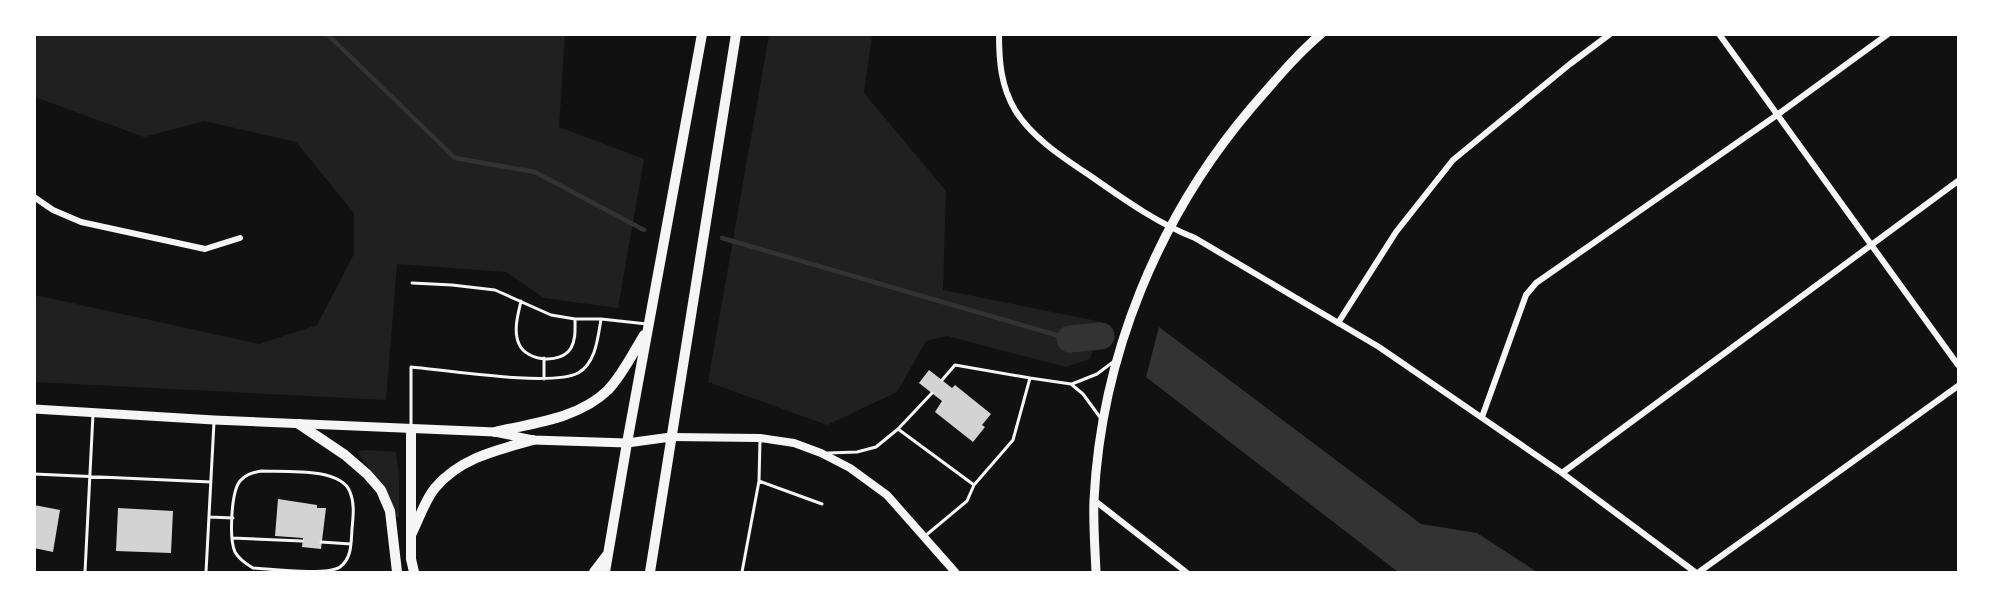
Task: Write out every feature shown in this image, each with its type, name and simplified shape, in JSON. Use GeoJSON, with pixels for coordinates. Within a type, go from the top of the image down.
{"type":"FeatureCollection","features":[{"type":"Feature","properties":{"kind":"main road"},"geometry":{"type":"LineString","coordinates":[[605,573],[702,34]]}},
{"type":"Feature","properties":{"kind":"main road"},"geometry":{"type":"LineString","coordinates":[[650,573],[736,34]]}},
{"type":"Feature","properties":{"kind":"main road"},"geometry":{"type":"LineString","coordinates":[[1096,573],[1094,500],[1103,421],[1117,359],[1155,256],[1196,183],[1232,131],[1272,83],[1321,34]]}},
{"type":"Feature","properties":{"kind":"main road"},"geometry":{"type":"LineString","coordinates":[[495,432],[568,415],[589,404],[608,390],[626,366],[649,326]]}},
{"type":"Feature","properties":{"kind":"main road"},"geometry":{"type":"LineString","coordinates":[[34,409],[214,420],[495,432],[533,440],[627,443],[671,437]]}},
{"type":"Feature","properties":{"kind":"main road"},"geometry":{"type":"LineString","coordinates":[[299,424],[345,454],[381,490],[390,511],[397,573]]}},
{"type":"Feature","properties":{"kind":"main road"},"geometry":{"type":"LineString","coordinates":[[411,429],[411,559],[414,573]]}},
{"type":"Feature","properties":{"kind":"main road"},"geometry":{"type":"LineString","coordinates":[[412,533],[434,489],[445,478],[476,456],[533,440]]}},
{"type":"Feature","properties":{"kind":"main road"},"geometry":{"type":"LineString","coordinates":[[594,573],[609,552]]}},
{"type":"Feature","properties":{"kind":"street"},"geometry":{"type":"LineString","coordinates":[[999,34],[999,62],[1004,88],[1016,112],[1035,134],[1064,158],[1147,215],[1195,238],[1379,347],[1562,473],[1695,573]]}},
{"type":"Feature","properties":{"kind":"street"},"geometry":{"type":"LineString","coordinates":[[1338,323],[1396,232],[1453,160],[1610,34]]}},
{"type":"Feature","properties":{"kind":"street"},"geometry":{"type":"LineString","coordinates":[[1719,34],[1959,365]]}},
{"type":"Feature","properties":{"kind":"street"},"geometry":{"type":"LineString","coordinates":[[1482,417],[1526,295],[1536,283],[1777,115],[1888,34]]}},
{"type":"Feature","properties":{"kind":"street"},"geometry":{"type":"LineString","coordinates":[[1562,473],[1959,182]]}},
{"type":"Feature","properties":{"kind":"street"},"geometry":{"type":"LineString","coordinates":[[34,197],[53,210],[81,222],[205,249],[240,238]]}},
{"type":"Feature","properties":{"kind":"street"},"geometry":{"type":"LineString","coordinates":[[1700,573],[1959,386]]}},
{"type":"Feature","properties":{"kind":"street"},"geometry":{"type":"LineString","coordinates":[[671,437],[760,438],[794,443],[821,453],[850,468],[887,495],[955,573]]}},
{"type":"Feature","properties":{"kind":"street"},"geometry":{"type":"LineString","coordinates":[[1094,500],[1186,573]]}},
{"type":"Feature","properties":{"kind":"lane"},"geometry":{"type":"LineString","coordinates":[[412,284],[484,288],[495,290],[551,315],[575,320],[601,319],[649,326]]}},
{"type":"Feature","properties":{"kind":"lane"},"geometry":{"type":"LineString","coordinates":[[521,301],[517,326],[519,346],[525,353],[534,357],[565,355],[571,349],[575,320]]}},
{"type":"Feature","properties":{"kind":"lane"},"geometry":{"type":"LineString","coordinates":[[411,429],[411,367],[544,379],[579,373],[589,363],[595,351],[601,319]]}},
{"type":"Feature","properties":{"kind":"lane"},"geometry":{"type":"LineString","coordinates":[[544,358],[544,379]]}},
{"type":"Feature","properties":{"kind":"lane"},"geometry":{"type":"LineString","coordinates":[[942,380],[955,365],[1071,384],[1097,374],[1117,359]]}},
{"type":"Feature","properties":{"kind":"lane"},"geometry":{"type":"LineString","coordinates":[[924,538],[967,501],[974,485],[1013,440],[1030,378]]}},
{"type":"Feature","properties":{"kind":"lane"},"geometry":{"type":"LineString","coordinates":[[1071,384],[1083,394],[1103,421]]}},
{"type":"Feature","properties":{"kind":"lane"},"geometry":{"type":"LineString","coordinates":[[821,453],[856,452],[876,447],[898,429],[932,393]]}},
{"type":"Feature","properties":{"kind":"lane"},"geometry":{"type":"LineString","coordinates":[[85,573],[93,413]]}},
{"type":"Feature","properties":{"kind":"lane"},"geometry":{"type":"LineString","coordinates":[[206,573],[214,420]]}},
{"type":"Feature","properties":{"kind":"lane"},"geometry":{"type":"LineString","coordinates":[[898,429],[974,485]]}},
{"type":"Feature","properties":{"kind":"lane"},"geometry":{"type":"LineString","coordinates":[[742,573],[759,480],[760,438]]}},
{"type":"Feature","properties":{"kind":"lane"},"geometry":{"type":"LineString","coordinates":[[261,471],[327,474],[341,480],[350,490],[353,503],[351,544],[349,557],[340,567],[327,572],[253,568],[243,562],[235,552],[232,537],[234,497],[238,483],[248,474],[261,471]]}},
{"type":"Feature","properties":{"kind":"lane"},"geometry":{"type":"LineString","coordinates":[[34,474],[211,482]]}},
{"type":"Feature","properties":{"kind":"lane"},"geometry":{"type":"LineString","coordinates":[[759,480],[822,504]]}},
{"type":"Feature","properties":{"kind":"lane"},"geometry":{"type":"LineString","coordinates":[[209,517],[233,518]]}},
{"type":"Feature","properties":{"kind":"lane"},"geometry":{"type":"LineString","coordinates":[[232,537],[302,541]]}},
{"type":"Feature","properties":{"kind":"lane"},"geometry":{"type":"LineString","coordinates":[[321,542],[351,544]]}},
{"type":"Feature","properties":{"kind":"shaded area"},"geometry":{"type":"Polygon","coordinates":[[[35,34],[565,35],[559,127],[644,159],[618,308],[544,298],[506,272],[397,264],[386,400],[35,382],[35,295],[259,344],[317,325],[354,254],[354,213],[296,142],[204,121],[144,137],[35,97],[35,34]]]}},
{"type":"Feature","properties":{"kind":"shaded area"},"geometry":{"type":"Polygon","coordinates":[[[769,35],[872,35],[864,93],[946,191],[943,290],[1102,322],[1090,359],[1066,367],[947,336],[926,341],[897,392],[827,425],[708,382],[769,35]]]}},
{"type":"Feature","properties":{"kind":"shaded area"},"geometry":{"type":"Polygon","coordinates":[[[1159,327],[1421,524],[1477,533],[1537,572],[1398,572],[1146,377],[1159,327]]]}},
{"type":"Feature","properties":{"kind":"shaded area"},"geometry":{"type":"Polygon","coordinates":[[[366,450],[396,452],[399,476],[399,517],[394,517],[383,487],[358,453],[366,450]]]}},
{"type":"Feature","properties":{"kind":"building"},"geometry":{"type":"Polygon","coordinates":[[[929,370],[952,388],[955,385],[991,414],[982,425],[985,427],[973,442],[935,412],[942,401],[919,383],[929,370]]]}},
{"type":"Feature","properties":{"kind":"building"},"geometry":{"type":"Polygon","coordinates":[[[278,499],[326,508],[321,549],[302,547],[303,538],[275,536],[278,499]]]}},
{"type":"Feature","properties":{"kind":"building"},"geometry":{"type":"Polygon","coordinates":[[[34,505],[60,510],[53,552],[34,548],[34,505]]]}},
{"type":"Feature","properties":{"kind":"building"},"geometry":{"type":"Polygon","coordinates":[[[118,508],[173,511],[171,553],[116,551],[118,508]]]}},
{"type":"Feature","properties":{"kind":"waterway"},"geometry":{"type":"LineString","coordinates":[[327,34],[455,158],[535,172],[644,230]]}},
{"type":"Feature","properties":{"kind":"waterway"},"geometry":{"type":"LineString","coordinates":[[722,238],[1070,339]]}},
{"type":"Feature","properties":{"kind":"waterway"},"geometry":{"type":"LineString","coordinates":[[1070,339],[1101,336]]}}]}
